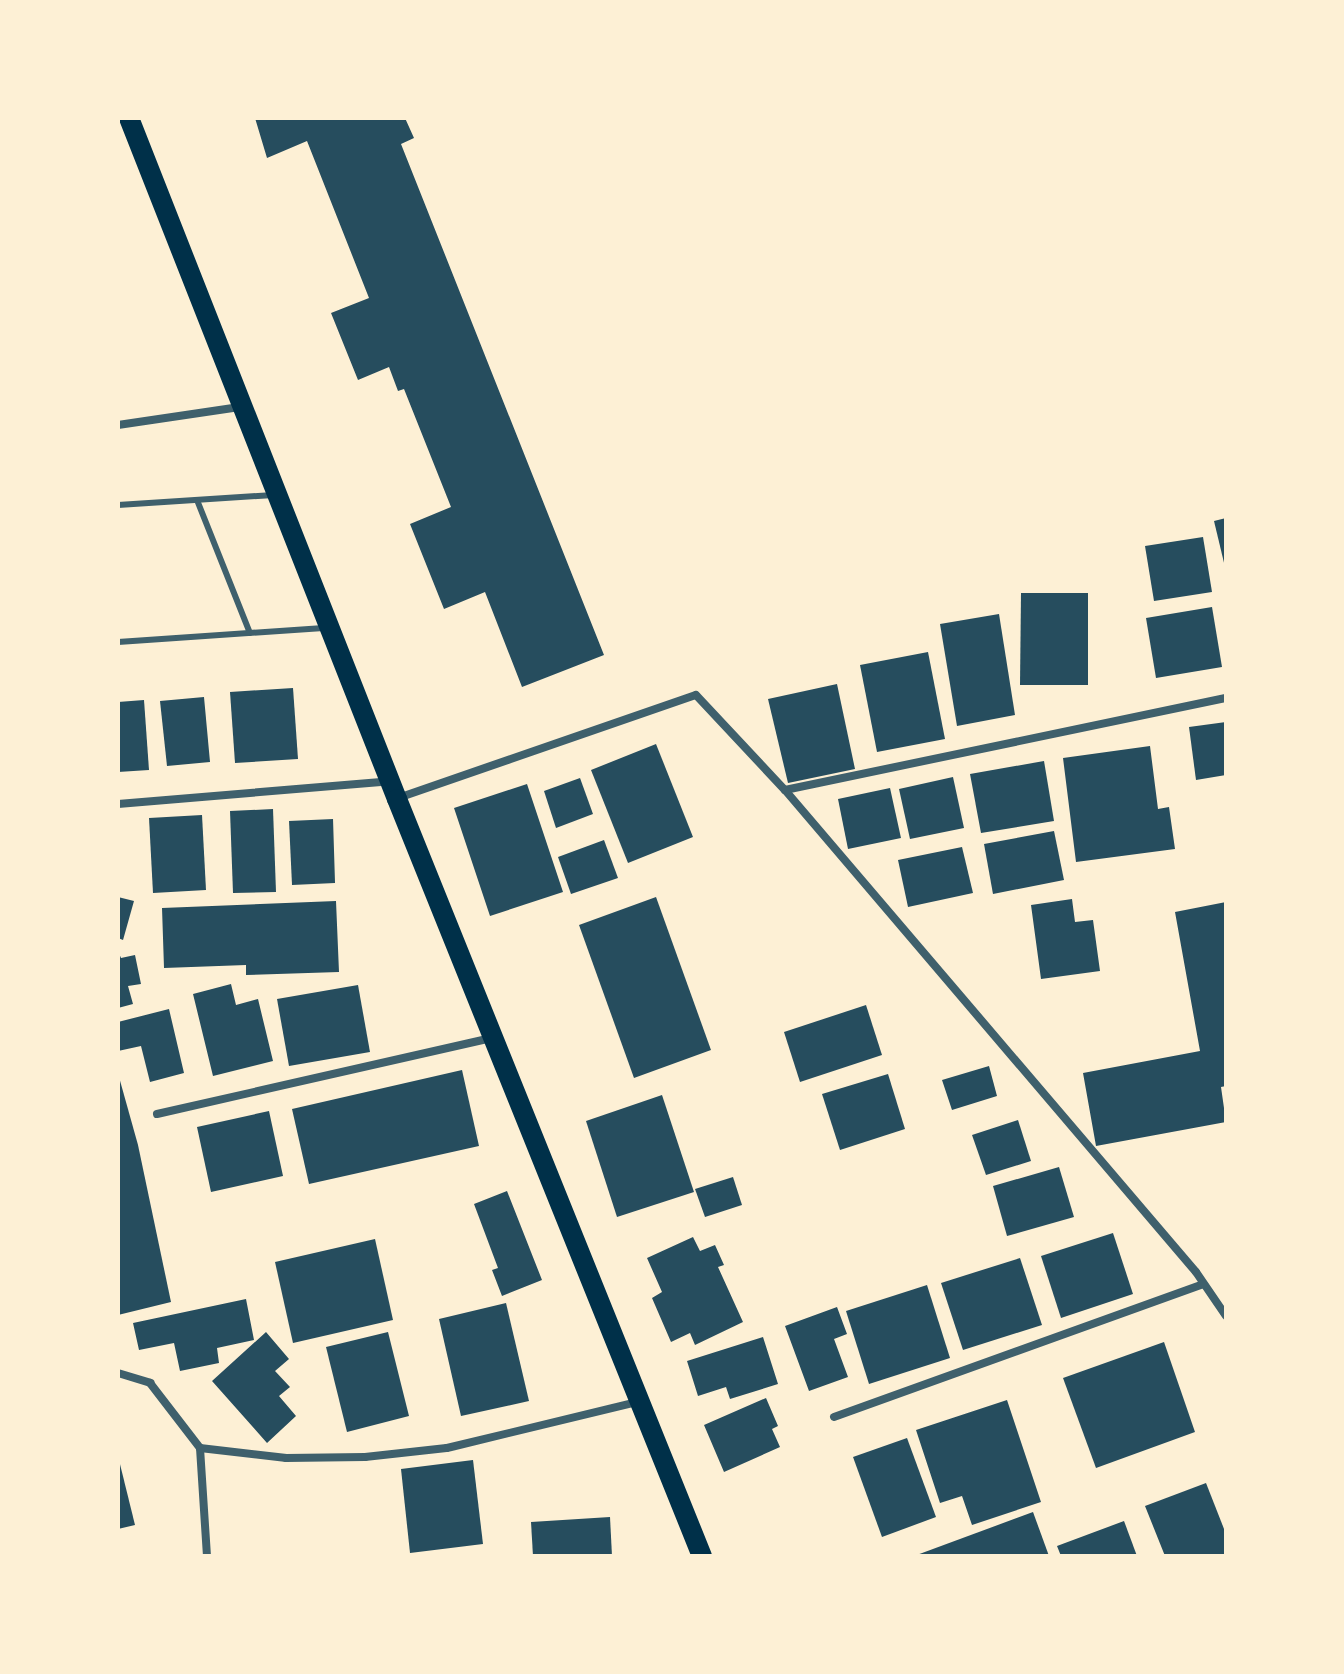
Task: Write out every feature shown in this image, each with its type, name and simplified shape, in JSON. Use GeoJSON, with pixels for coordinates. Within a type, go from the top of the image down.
{"type":"FeatureCollection","features":[{"type":"Feature","properties":{"kind":"main road"},"geometry":{"type":"LineString","coordinates":[[129,118],[394,790],[702,1556]]}},
{"type":"Feature","properties":{"kind":"street"},"geometry":{"type":"LineString","coordinates":[[118,425],[245,406]]}},
{"type":"Feature","properties":{"kind":"street"},"geometry":{"type":"LineString","coordinates":[[118,804],[394,790],[696,695],[785,790],[1203,1284],[1226,1316]]}},
{"type":"Feature","properties":{"kind":"street"},"geometry":{"type":"LineString","coordinates":[[785,790],[1226,698]]}},
{"type":"Feature","properties":{"kind":"street"},"geometry":{"type":"LineString","coordinates":[[157,1114],[494,1037]]}},
{"type":"Feature","properties":{"kind":"street"},"geometry":{"type":"LineString","coordinates":[[834,1417],[1203,1284]]}},
{"type":"Feature","properties":{"kind":"street"},"geometry":{"type":"LineString","coordinates":[[118,1373],[150,1383],[200,1448],[207,1556]]}},
{"type":"Feature","properties":{"kind":"street"},"geometry":{"type":"LineString","coordinates":[[200,1448],[286,1458],[392,1454],[447,1448],[638,1402]]}},
{"type":"Feature","properties":{"kind":"lane"},"geometry":{"type":"LineString","coordinates":[[118,505],[280,495]]}},
{"type":"Feature","properties":{"kind":"lane"},"geometry":{"type":"LineString","coordinates":[[197,500],[250,633]]}},
{"type":"Feature","properties":{"kind":"lane"},"geometry":{"type":"LineString","coordinates":[[118,642],[331,627]]}},
{"type":"Feature","properties":{"kind":"building"},"geometry":{"type":"Polygon","coordinates":[[[255,118],[405,118],[414,138],[401,144],[604,655],[522,687],[485,592],[444,609],[410,524],[451,507],[404,389],[398,391],[389,367],[358,380],[331,313],[369,298],[307,141],[267,158],[255,118]]]}},
{"type":"Feature","properties":{"kind":"building"},"geometry":{"type":"Polygon","coordinates":[[[1226,518],[1226,567],[1225,567],[1214,521],[1226,518]]]}},
{"type":"Feature","properties":{"kind":"building"},"geometry":{"type":"Polygon","coordinates":[[[1203,537],[1212,592],[1154,601],[1145,546],[1203,537]]]}},
{"type":"Feature","properties":{"kind":"building"},"geometry":{"type":"Polygon","coordinates":[[[1021,593],[1088,593],[1088,685],[1020,685],[1021,593]]]}},
{"type":"Feature","properties":{"kind":"building"},"geometry":{"type":"Polygon","coordinates":[[[1212,607],[1222,667],[1156,678],[1146,618],[1212,607]]]}},
{"type":"Feature","properties":{"kind":"building"},"geometry":{"type":"Polygon","coordinates":[[[999,614],[1015,715],[957,726],[940,624],[999,614]]]}},
{"type":"Feature","properties":{"kind":"building"},"geometry":{"type":"Polygon","coordinates":[[[928,652],[945,739],[877,752],[860,665],[928,652]]]}},
{"type":"Feature","properties":{"kind":"building"},"geometry":{"type":"Polygon","coordinates":[[[837,684],[855,769],[788,783],[768,699],[837,684]]]}},
{"type":"Feature","properties":{"kind":"building"},"geometry":{"type":"Polygon","coordinates":[[[293,688],[298,759],[235,763],[230,692],[293,688]]]}},
{"type":"Feature","properties":{"kind":"building"},"geometry":{"type":"Polygon","coordinates":[[[204,697],[210,762],[167,766],[160,701],[204,697]]]}},
{"type":"Feature","properties":{"kind":"building"},"geometry":{"type":"Polygon","coordinates":[[[144,700],[149,770],[118,772],[118,702],[144,700]]]}},
{"type":"Feature","properties":{"kind":"building"},"geometry":{"type":"Polygon","coordinates":[[[1226,722],[1226,775],[1196,780],[1189,727],[1226,722]]]}},
{"type":"Feature","properties":{"kind":"building"},"geometry":{"type":"Polygon","coordinates":[[[656,744],[693,837],[628,863],[591,770],[656,744]]]}},
{"type":"Feature","properties":{"kind":"building"},"geometry":{"type":"Polygon","coordinates":[[[1150,746],[1158,809],[1169,807],[1175,849],[1076,862],[1063,758],[1150,746]]]}},
{"type":"Feature","properties":{"kind":"building"},"geometry":{"type":"Polygon","coordinates":[[[1044,761],[1054,821],[981,833],[970,774],[1044,761]]]}},
{"type":"Feature","properties":{"kind":"building"},"geometry":{"type":"Polygon","coordinates":[[[953,777],[964,828],[910,839],[899,789],[953,777]]]}},
{"type":"Feature","properties":{"kind":"building"},"geometry":{"type":"Polygon","coordinates":[[[580,778],[593,814],[556,828],[544,791],[580,778]]]}},
{"type":"Feature","properties":{"kind":"building"},"geometry":{"type":"Polygon","coordinates":[[[527,784],[563,892],[490,916],[454,808],[527,784]]]}},
{"type":"Feature","properties":{"kind":"building"},"geometry":{"type":"Polygon","coordinates":[[[890,788],[901,838],[848,849],[838,799],[890,788]]]}},
{"type":"Feature","properties":{"kind":"building"},"geometry":{"type":"Polygon","coordinates":[[[273,809],[276,892],[233,893],[230,811],[273,809]]]}},
{"type":"Feature","properties":{"kind":"building"},"geometry":{"type":"Polygon","coordinates":[[[202,815],[206,890],[153,893],[149,818],[202,815]]]}},
{"type":"Feature","properties":{"kind":"building"},"geometry":{"type":"Polygon","coordinates":[[[333,819],[335,883],[292,885],[289,821],[333,819]]]}},
{"type":"Feature","properties":{"kind":"building"},"geometry":{"type":"Polygon","coordinates":[[[1054,831],[1064,880],[993,894],[984,844],[1054,831]]]}},
{"type":"Feature","properties":{"kind":"building"},"geometry":{"type":"Polygon","coordinates":[[[604,840],[618,878],[571,894],[558,857],[604,840]]]}},
{"type":"Feature","properties":{"kind":"building"},"geometry":{"type":"Polygon","coordinates":[[[962,847],[973,893],[908,907],[898,860],[962,847]]]}},
{"type":"Feature","properties":{"kind":"building"},"geometry":{"type":"Polygon","coordinates":[[[118,897],[134,901],[123,940],[118,938],[118,897]]]}},
{"type":"Feature","properties":{"kind":"building"},"geometry":{"type":"Polygon","coordinates":[[[656,897],[711,1050],[634,1078],[579,925],[656,897]]]}},
{"type":"Feature","properties":{"kind":"building"},"geometry":{"type":"Polygon","coordinates":[[[1072,899],[1075,922],[1093,920],[1100,971],[1041,979],[1031,905],[1072,899]]]}},
{"type":"Feature","properties":{"kind":"building"},"geometry":{"type":"Polygon","coordinates":[[[336,901],[339,972],[246,975],[246,965],[164,968],[162,908],[336,901]]]}},
{"type":"Feature","properties":{"kind":"building"},"geometry":{"type":"Polygon","coordinates":[[[1226,902],[1226,1086],[1221,1087],[1226,1122],[1096,1146],[1083,1073],[1200,1051],[1175,912],[1226,902]]]}},
{"type":"Feature","properties":{"kind":"building"},"geometry":{"type":"Polygon","coordinates":[[[118,951],[121,958],[135,955],[141,984],[128,986],[133,1004],[118,1008],[118,951]]]}},
{"type":"Feature","properties":{"kind":"building"},"geometry":{"type":"Polygon","coordinates":[[[231,984],[236,1005],[258,999],[273,1061],[213,1076],[193,994],[231,984]]]}},
{"type":"Feature","properties":{"kind":"building"},"geometry":{"type":"Polygon","coordinates":[[[358,985],[370,1052],[289,1066],[277,999],[358,985]]]}},
{"type":"Feature","properties":{"kind":"building"},"geometry":{"type":"Polygon","coordinates":[[[866,1005],[882,1055],[800,1082],[784,1032],[866,1005]]]}},
{"type":"Feature","properties":{"kind":"building"},"geometry":{"type":"Polygon","coordinates":[[[169,1009],[184,1073],[150,1082],[141,1046],[118,1051],[118,1022],[169,1009]]]}},
{"type":"Feature","properties":{"kind":"building"},"geometry":{"type":"Polygon","coordinates":[[[989,1066],[997,1096],[952,1110],[942,1080],[989,1066]]]}},
{"type":"Feature","properties":{"kind":"building"},"geometry":{"type":"Polygon","coordinates":[[[462,1070],[479,1146],[309,1184],[292,1109],[462,1070]]]}},
{"type":"Feature","properties":{"kind":"building"},"geometry":{"type":"Polygon","coordinates":[[[888,1074],[905,1129],[840,1150],[822,1094],[888,1074]]]}},
{"type":"Feature","properties":{"kind":"building"},"geometry":{"type":"Polygon","coordinates":[[[119,1077],[138,1145],[171,1302],[118,1315],[119,1077]]]}},
{"type":"Feature","properties":{"kind":"building"},"geometry":{"type":"Polygon","coordinates":[[[662,1095],[694,1192],[617,1217],[586,1121],[662,1095]]]}},
{"type":"Feature","properties":{"kind":"building"},"geometry":{"type":"Polygon","coordinates":[[[269,1111],[283,1176],[211,1192],[197,1127],[269,1111]]]}},
{"type":"Feature","properties":{"kind":"building"},"geometry":{"type":"Polygon","coordinates":[[[1018,1120],[1031,1161],[986,1175],[972,1135],[1018,1120]]]}},
{"type":"Feature","properties":{"kind":"building"},"geometry":{"type":"Polygon","coordinates":[[[1059,1167],[1074,1217],[1007,1236],[993,1186],[1059,1167]]]}},
{"type":"Feature","properties":{"kind":"building"},"geometry":{"type":"Polygon","coordinates":[[[733,1177],[742,1205],[705,1217],[695,1189],[733,1177]]]}},
{"type":"Feature","properties":{"kind":"building"},"geometry":{"type":"Polygon","coordinates":[[[507,1191],[542,1280],[502,1296],[492,1270],[498,1268],[474,1204],[507,1191]]]}},
{"type":"Feature","properties":{"kind":"building"},"geometry":{"type":"Polygon","coordinates":[[[1113,1233],[1133,1294],[1061,1318],[1041,1256],[1113,1233]]]}},
{"type":"Feature","properties":{"kind":"building"},"geometry":{"type":"Polygon","coordinates":[[[693,1237],[700,1251],[715,1245],[724,1265],[718,1267],[743,1322],[695,1345],[690,1333],[671,1342],[652,1298],[662,1292],[647,1258],[693,1237]]]}},
{"type":"Feature","properties":{"kind":"building"},"geometry":{"type":"Polygon","coordinates":[[[375,1239],[393,1320],[293,1343],[275,1262],[375,1239]]]}},
{"type":"Feature","properties":{"kind":"building"},"geometry":{"type":"Polygon","coordinates":[[[1020,1258],[1042,1325],[963,1350],[941,1283],[1020,1258]]]}},
{"type":"Feature","properties":{"kind":"building"},"geometry":{"type":"Polygon","coordinates":[[[927,1285],[950,1358],[869,1384],[846,1311],[927,1285]]]}},
{"type":"Feature","properties":{"kind":"building"},"geometry":{"type":"Polygon","coordinates":[[[246,1299],[254,1340],[217,1348],[219,1363],[180,1371],[174,1343],[139,1350],[133,1323],[246,1299]]]}},
{"type":"Feature","properties":{"kind":"building"},"geometry":{"type":"Polygon","coordinates":[[[506,1303],[529,1401],[461,1416],[439,1319],[506,1303]]]}},
{"type":"Feature","properties":{"kind":"building"},"geometry":{"type":"Polygon","coordinates":[[[837,1307],[847,1334],[834,1339],[848,1377],[809,1391],[785,1326],[837,1307]]]}},
{"type":"Feature","properties":{"kind":"building"},"geometry":{"type":"Polygon","coordinates":[[[266,1332],[289,1359],[275,1371],[290,1387],[279,1396],[296,1416],[267,1443],[212,1381],[266,1332]]]}},
{"type":"Feature","properties":{"kind":"building"},"geometry":{"type":"Polygon","coordinates":[[[388,1332],[409,1416],[347,1432],[326,1347],[388,1332]]]}},
{"type":"Feature","properties":{"kind":"building"},"geometry":{"type":"Polygon","coordinates":[[[763,1337],[778,1384],[730,1399],[726,1387],[698,1396],[687,1361],[763,1337]]]}},
{"type":"Feature","properties":{"kind":"building"},"geometry":{"type":"Polygon","coordinates":[[[1164,1342],[1195,1432],[1096,1468],[1063,1378],[1164,1342]]]}},
{"type":"Feature","properties":{"kind":"building"},"geometry":{"type":"Polygon","coordinates":[[[766,1398],[778,1426],[772,1429],[780,1447],[724,1472],[704,1425],[766,1398]]]}},
{"type":"Feature","properties":{"kind":"building"},"geometry":{"type":"Polygon","coordinates":[[[1007,1400],[1041,1502],[972,1525],[962,1496],[940,1503],[916,1430],[1007,1400]]]}},
{"type":"Feature","properties":{"kind":"building"},"geometry":{"type":"Polygon","coordinates":[[[907,1438],[936,1517],[882,1537],[853,1457],[907,1438]]]}},
{"type":"Feature","properties":{"kind":"building"},"geometry":{"type":"Polygon","coordinates":[[[118,1456],[135,1525],[118,1529],[118,1456]]]}},
{"type":"Feature","properties":{"kind":"building"},"geometry":{"type":"Polygon","coordinates":[[[473,1460],[483,1544],[410,1553],[401,1469],[473,1460]]]}},
{"type":"Feature","properties":{"kind":"building"},"geometry":{"type":"Polygon","coordinates":[[[1206,1483],[1226,1534],[1226,1556],[1165,1556],[1145,1506],[1206,1483]]]}},
{"type":"Feature","properties":{"kind":"building"},"geometry":{"type":"Polygon","coordinates":[[[1033,1512],[1049,1556],[914,1556],[1033,1512]]]}},
{"type":"Feature","properties":{"kind":"building"},"geometry":{"type":"Polygon","coordinates":[[[610,1517],[612,1556],[533,1556],[531,1522],[610,1517]]]}},
{"type":"Feature","properties":{"kind":"building"},"geometry":{"type":"Polygon","coordinates":[[[1124,1521],[1137,1556],[1061,1556],[1057,1546],[1124,1521]]]}}]}
